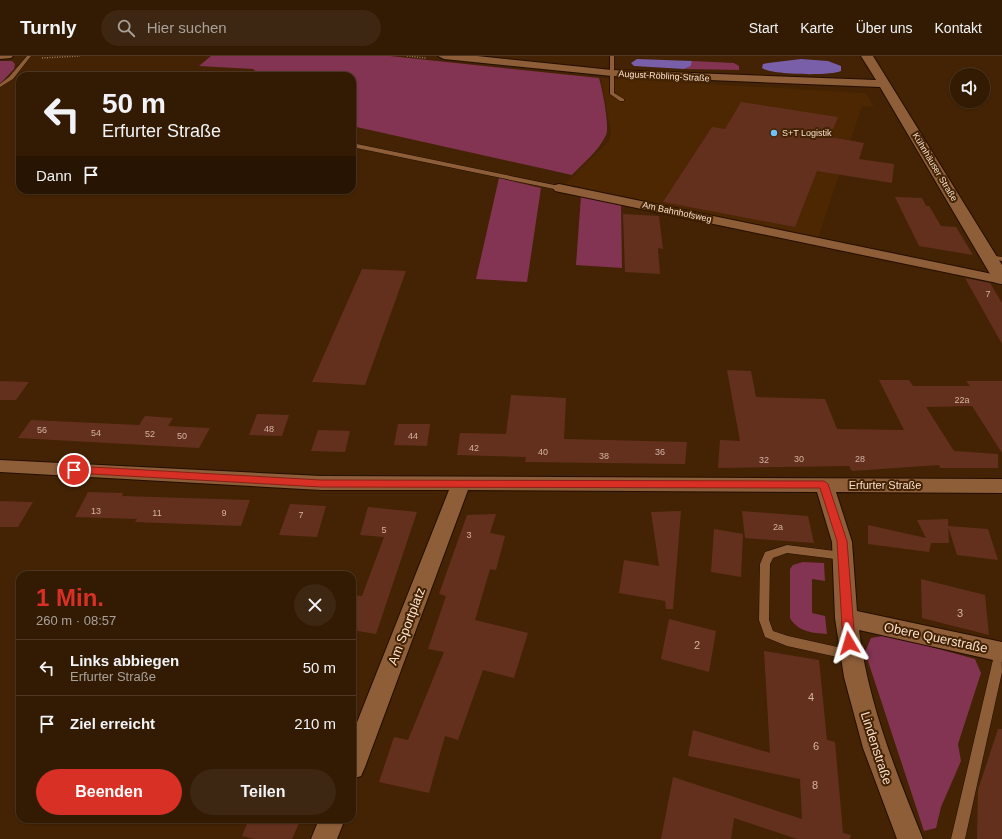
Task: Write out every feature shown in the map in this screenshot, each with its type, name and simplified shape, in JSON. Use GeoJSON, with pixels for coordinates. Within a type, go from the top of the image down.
{"type":"FeatureCollection","features":[{"type":"Feature","properties":{"kind":"street"},"geometry":{"type":"LineString","coordinates":[[0,56],[7,56]]}},
{"type":"Feature","properties":{"kind":"street","name":"August-Röbling-Straße"},"geometry":{"type":"LineString","coordinates":[[444,56],[612,73],[885,84]]}},
{"type":"Feature","properties":{"kind":"street","name":"Kühnhäuser Straße"},"geometry":{"type":"LineString","coordinates":[[867,56],[996,258],[1002,279]]}},
{"type":"Feature","properties":{"kind":"street","name":"Am Bahnhofsweg"},"geometry":{"type":"LineString","coordinates":[[559,188],[1002,279]]}},
{"type":"Feature","properties":{"kind":"street","name":"Erfurter Straße"},"geometry":{"type":"LineString","coordinates":[[0,466],[321,483],[824,484],[1002,486]]}},
{"type":"Feature","properties":{"kind":"street","name":"Am Sportplatz"},"geometry":{"type":"LineString","coordinates":[[356,757],[461,484]]}},
{"type":"Feature","properties":{"kind":"street","name":"Lindenstraße"},"geometry":{"type":"LineString","coordinates":[[824,484],[842,541],[846,618],[851,655],[868,724],[910,839]]}},
{"type":"Feature","properties":{"kind":"street","name":"Obere Querstraße"},"geometry":{"type":"LineString","coordinates":[[846,618],[1002,652]]}},
{"type":"Feature","properties":{"kind":"street"},"geometry":{"type":"LineString","coordinates":[[324,839],[330,823]]}},
{"type":"Feature","properties":{"kind":"lane"},"geometry":{"type":"LineString","coordinates":[[0,86],[11,78],[29,56]]}},
{"type":"Feature","properties":{"kind":"lane"},"geometry":{"type":"LineString","coordinates":[[612,56],[612,94],[622,100]]}},
{"type":"Feature","properties":{"kind":"lane"},"geometry":{"type":"LineString","coordinates":[[11,78],[16,79]]}},
{"type":"Feature","properties":{"kind":"lane","name":"Am Bahnhofsweg"},"geometry":{"type":"LineString","coordinates":[[356,146],[559,188]]}},
{"type":"Feature","properties":{"kind":"lane"},"geometry":{"type":"LineString","coordinates":[[843,556],[787,549],[769,554],[765,564],[764,620],[769,634],[851,655]]}},
{"type":"Feature","properties":{"kind":"lane"},"geometry":{"type":"LineString","coordinates":[[958,839],[1002,652]]}},
{"type":"Feature","properties":{"kind":"shaded area"},"geometry":{"type":"Polygon","coordinates":[[[211,56],[390,56],[599,78],[605,107],[607,131],[603,141],[572,175],[356,127],[356,72],[257,72],[253,69],[199,66],[211,56]]]}},
{"type":"Feature","properties":{"kind":"shaded area"},"geometry":{"type":"Polygon","coordinates":[[[637,59],[692,61],[691,66],[684,69],[634,66],[631,63],[637,59]]]}},
{"type":"Feature","properties":{"kind":"shaded area"},"geometry":{"type":"Polygon","coordinates":[[[801,59],[828,61],[841,66],[841,71],[826,74],[801,74],[777,72],[762,68],[763,64],[801,59]]]}},
{"type":"Feature","properties":{"kind":"shaded area"},"geometry":{"type":"Polygon","coordinates":[[[0,61],[12,61],[15,64],[14,69],[0,84],[0,61]]]}},
{"type":"Feature","properties":{"kind":"shaded area"},"geometry":{"type":"Polygon","coordinates":[[[692,61],[734,63],[739,66],[739,70],[684,69],[691,66],[692,61]]]}},
{"type":"Feature","properties":{"kind":"shaded area"},"geometry":{"type":"Polygon","coordinates":[[[601,78],[866,93],[874,107],[862,106],[818,238],[565,184],[609,141],[611,133],[601,78]]]}},
{"type":"Feature","properties":{"kind":"shaded area"},"geometry":{"type":"Polygon","coordinates":[[[499,178],[541,188],[527,282],[476,279],[499,178]]]}},
{"type":"Feature","properties":{"kind":"shaded area"},"geometry":{"type":"Polygon","coordinates":[[[581,196],[621,204],[622,268],[576,265],[581,196]]]}},
{"type":"Feature","properties":{"kind":"shaded area"},"geometry":{"type":"Polygon","coordinates":[[[803,562],[824,563],[825,581],[812,579],[812,613],[825,616],[827,634],[806,631],[793,623],[790,618],[790,569],[793,565],[803,562]]]}},
{"type":"Feature","properties":{"kind":"shaded area"},"geometry":{"type":"Polygon","coordinates":[[[888,635],[975,659],[981,673],[958,744],[961,761],[941,807],[936,828],[924,831],[865,652],[871,638],[888,635]]]}},
{"type":"Feature","properties":{"kind":"building"},"geometry":{"type":"Polygon","coordinates":[[[741,102],[838,117],[830,137],[864,143],[859,159],[894,164],[892,183],[817,171],[795,227],[663,202],[712,127],[725,129],[741,102]]]}},
{"type":"Feature","properties":{"kind":"building"},"geometry":{"type":"Polygon","coordinates":[[[895,197],[922,198],[926,206],[929,206],[941,226],[956,227],[973,255],[919,246],[895,197]]]}},
{"type":"Feature","properties":{"kind":"building"},"geometry":{"type":"Polygon","coordinates":[[[623,214],[659,216],[663,249],[658,248],[660,274],[625,272],[623,214]]]}},
{"type":"Feature","properties":{"kind":"building"},"geometry":{"type":"Polygon","coordinates":[[[362,269],[406,271],[365,385],[312,382],[362,269]]]}},
{"type":"Feature","properties":{"kind":"building"},"geometry":{"type":"Polygon","coordinates":[[[965,278],[990,283],[1002,303],[1002,344],[965,278]]]}},
{"type":"Feature","properties":{"kind":"building"},"geometry":{"type":"Polygon","coordinates":[[[727,370],[751,371],[756,397],[825,399],[837,429],[904,430],[879,380],[909,380],[913,386],[970,386],[966,381],[1002,381],[1002,453],[972,406],[926,407],[954,451],[998,454],[998,468],[940,468],[939,465],[852,471],[849,466],[718,468],[720,440],[740,441],[727,370]]]}},
{"type":"Feature","properties":{"kind":"building"},"geometry":{"type":"Polygon","coordinates":[[[0,381],[29,382],[16,400],[0,400],[0,381]]]}},
{"type":"Feature","properties":{"kind":"building"},"geometry":{"type":"Polygon","coordinates":[[[511,395],[566,398],[564,439],[687,442],[685,464],[525,462],[526,457],[457,455],[460,433],[506,434],[511,395]]]}},
{"type":"Feature","properties":{"kind":"building"},"geometry":{"type":"Polygon","coordinates":[[[257,414],[289,415],[282,436],[249,435],[257,414]]]}},
{"type":"Feature","properties":{"kind":"building"},"geometry":{"type":"Polygon","coordinates":[[[145,416],[173,418],[168,426],[210,428],[199,448],[18,438],[31,420],[139,425],[145,416]]]}},
{"type":"Feature","properties":{"kind":"building"},"geometry":{"type":"Polygon","coordinates":[[[398,424],[430,424],[427,446],[394,445],[398,424]]]}},
{"type":"Feature","properties":{"kind":"building"},"geometry":{"type":"Polygon","coordinates":[[[318,430],[350,431],[345,452],[311,451],[318,430]]]}},
{"type":"Feature","properties":{"kind":"building"},"geometry":{"type":"Polygon","coordinates":[[[88,492],[123,493],[122,496],[250,500],[241,526],[135,522],[137,519],[75,517],[88,492]]]}},
{"type":"Feature","properties":{"kind":"building"},"geometry":{"type":"Polygon","coordinates":[[[0,501],[33,502],[18,527],[0,527],[0,501]]]}},
{"type":"Feature","properties":{"kind":"building"},"geometry":{"type":"Polygon","coordinates":[[[290,504],[326,506],[317,537],[279,535],[290,504]]]}},
{"type":"Feature","properties":{"kind":"building"},"geometry":{"type":"Polygon","coordinates":[[[368,507],[417,512],[376,634],[356,631],[356,595],[362,596],[384,537],[360,535],[368,507]]]}},
{"type":"Feature","properties":{"kind":"building"},"geometry":{"type":"Polygon","coordinates":[[[681,511],[673,609],[666,609],[665,601],[619,593],[624,560],[659,566],[651,512],[681,511]]]}},
{"type":"Feature","properties":{"kind":"building"},"geometry":{"type":"Polygon","coordinates":[[[742,511],[808,516],[814,543],[745,538],[742,511]]]}},
{"type":"Feature","properties":{"kind":"building"},"geometry":{"type":"Polygon","coordinates":[[[496,514],[490,533],[505,536],[496,570],[490,569],[475,620],[528,633],[514,678],[483,670],[458,740],[445,736],[429,793],[379,782],[394,737],[408,740],[444,652],[428,649],[446,596],[439,594],[467,515],[496,514]]]}},
{"type":"Feature","properties":{"kind":"building"},"geometry":{"type":"Polygon","coordinates":[[[948,519],[949,543],[931,543],[929,552],[868,544],[868,525],[926,538],[917,520],[948,519]]]}},
{"type":"Feature","properties":{"kind":"building"},"geometry":{"type":"Polygon","coordinates":[[[948,526],[988,529],[998,560],[957,555],[948,526]]]}},
{"type":"Feature","properties":{"kind":"building"},"geometry":{"type":"Polygon","coordinates":[[[714,529],[743,534],[741,577],[711,572],[714,529]]]}},
{"type":"Feature","properties":{"kind":"building"},"geometry":{"type":"Polygon","coordinates":[[[921,579],[985,595],[989,635],[922,618],[921,579]]]}},
{"type":"Feature","properties":{"kind":"building"},"geometry":{"type":"Polygon","coordinates":[[[669,619],[716,631],[709,672],[661,659],[669,619]]]}},
{"type":"Feature","properties":{"kind":"building"},"geometry":{"type":"Polygon","coordinates":[[[764,651],[819,660],[827,740],[835,742],[843,833],[851,835],[850,839],[797,839],[734,818],[731,839],[661,839],[673,777],[802,819],[800,779],[688,756],[693,730],[770,753],[764,651]]]}},
{"type":"Feature","properties":{"kind":"building"},"geometry":{"type":"Polygon","coordinates":[[[998,729],[1002,729],[1002,839],[977,839],[978,790],[998,729]]]}},
{"type":"Feature","properties":{"kind":"building"},"geometry":{"type":"Polygon","coordinates":[[[247,823],[299,823],[292,839],[254,839],[242,836],[247,823]]]}},
{"type":"Feature","properties":{"kind":"place","name":"S+T Logistik"},"geometry":{"type":"Point","coordinates":[774,133]}},
{"type":"Feature","properties":{"kind":"route"},"geometry":{"type":"LineString","coordinates":[[74,470],[321,483],[824,484],[842,541],[846,618],[849,643]]}}]}
